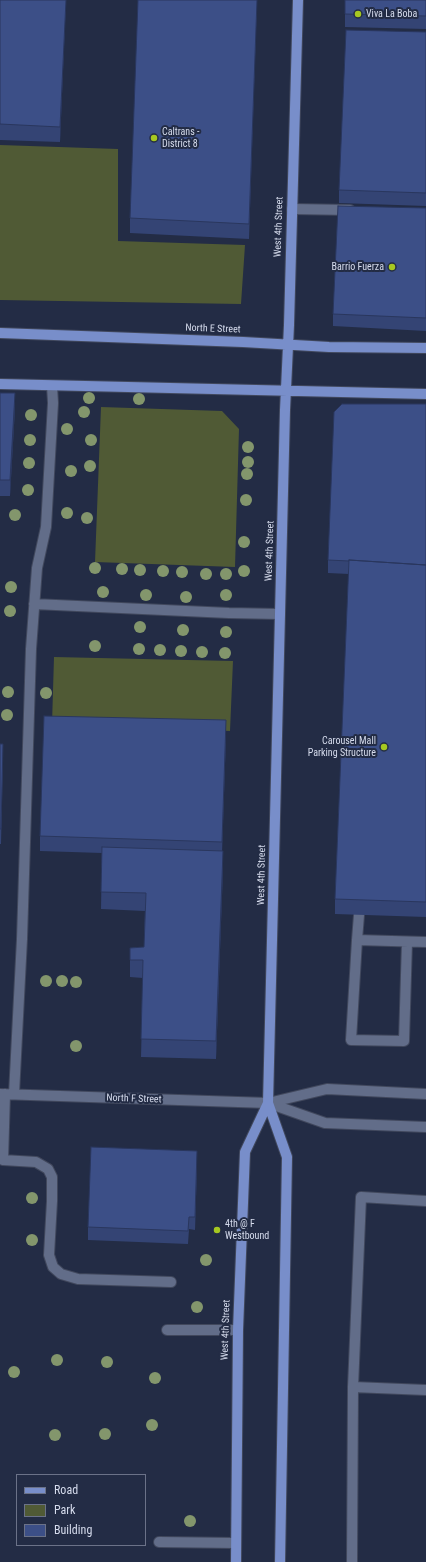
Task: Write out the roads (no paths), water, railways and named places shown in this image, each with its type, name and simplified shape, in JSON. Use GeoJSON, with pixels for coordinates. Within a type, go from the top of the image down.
{"type":"FeatureCollection","features":[{"type":"Feature","properties":{"kind":"main road","name":"West 4th Street"},"geometry":{"type":"LineString","coordinates":[[280,1562],[287,1157],[268,1103],[286,391],[298,0]]}},
{"type":"Feature","properties":{"kind":"main road","name":"North E Street"},"geometry":{"type":"LineString","coordinates":[[0,333],[288,344],[329,347],[426,348]]}},
{"type":"Feature","properties":{"kind":"main road"},"geometry":{"type":"LineString","coordinates":[[0,384],[426,394]]}},
{"type":"Feature","properties":{"kind":"main road","name":"West 4th Street"},"geometry":{"type":"LineString","coordinates":[[236,1562],[238,1330],[245,1152],[268,1103]]}},
{"type":"Feature","properties":{"kind":"street"},"geometry":{"type":"LineString","coordinates":[[292,209],[356,210]]}},
{"type":"Feature","properties":{"kind":"street"},"geometry":{"type":"LineString","coordinates":[[52,386],[46,527],[37,568],[30,664],[22,939],[6,1094],[3,1160],[36,1162],[48,1168],[52,1177],[52,1201],[48,1255],[53,1267],[60,1274],[78,1279],[171,1282]]}},
{"type":"Feature","properties":{"kind":"street"},"geometry":{"type":"LineString","coordinates":[[34,604],[234,614],[280,614]]}},
{"type":"Feature","properties":{"kind":"street"},"geometry":{"type":"LineString","coordinates":[[359,915],[351,1040],[404,1041],[407,942]]}},
{"type":"Feature","properties":{"kind":"street"},"geometry":{"type":"LineString","coordinates":[[357,940],[426,942]]}},
{"type":"Feature","properties":{"kind":"street"},"geometry":{"type":"LineString","coordinates":[[268,1103],[327,1089],[426,1094]]}},
{"type":"Feature","properties":{"kind":"street","name":"North F Street"},"geometry":{"type":"LineString","coordinates":[[6,1094],[268,1103]]}},
{"type":"Feature","properties":{"kind":"street"},"geometry":{"type":"LineString","coordinates":[[268,1103],[325,1122],[426,1127]]}},
{"type":"Feature","properties":{"kind":"street"},"geometry":{"type":"LineString","coordinates":[[352,1562],[353,1387],[361,1197],[426,1202]]}},
{"type":"Feature","properties":{"kind":"street"},"geometry":{"type":"LineString","coordinates":[[167,1330],[238,1330]]}},
{"type":"Feature","properties":{"kind":"street"},"geometry":{"type":"LineString","coordinates":[[353,1387],[426,1390]]}},
{"type":"Feature","properties":{"kind":"street"},"geometry":{"type":"LineString","coordinates":[[159,1542],[236,1544]]}},
{"type":"Feature","properties":{"kind":"place","name":"Viva La Boba"},"geometry":{"type":"Point","coordinates":[358,14]}},
{"type":"Feature","properties":{"kind":"place","name":"Caltrans - District 8"},"geometry":{"type":"Point","coordinates":[154,138]}},
{"type":"Feature","properties":{"kind":"place","name":"Barrio Fuerza"},"geometry":{"type":"Point","coordinates":[392,267]}},
{"type":"Feature","properties":{"kind":"place","name":"Carousel Mall Parking Structure"},"geometry":{"type":"Point","coordinates":[384,747]}},
{"type":"Feature","properties":{"kind":"place","name":"4th @ F Westbound"},"geometry":{"type":"Point","coordinates":[217,1230]}}]}
